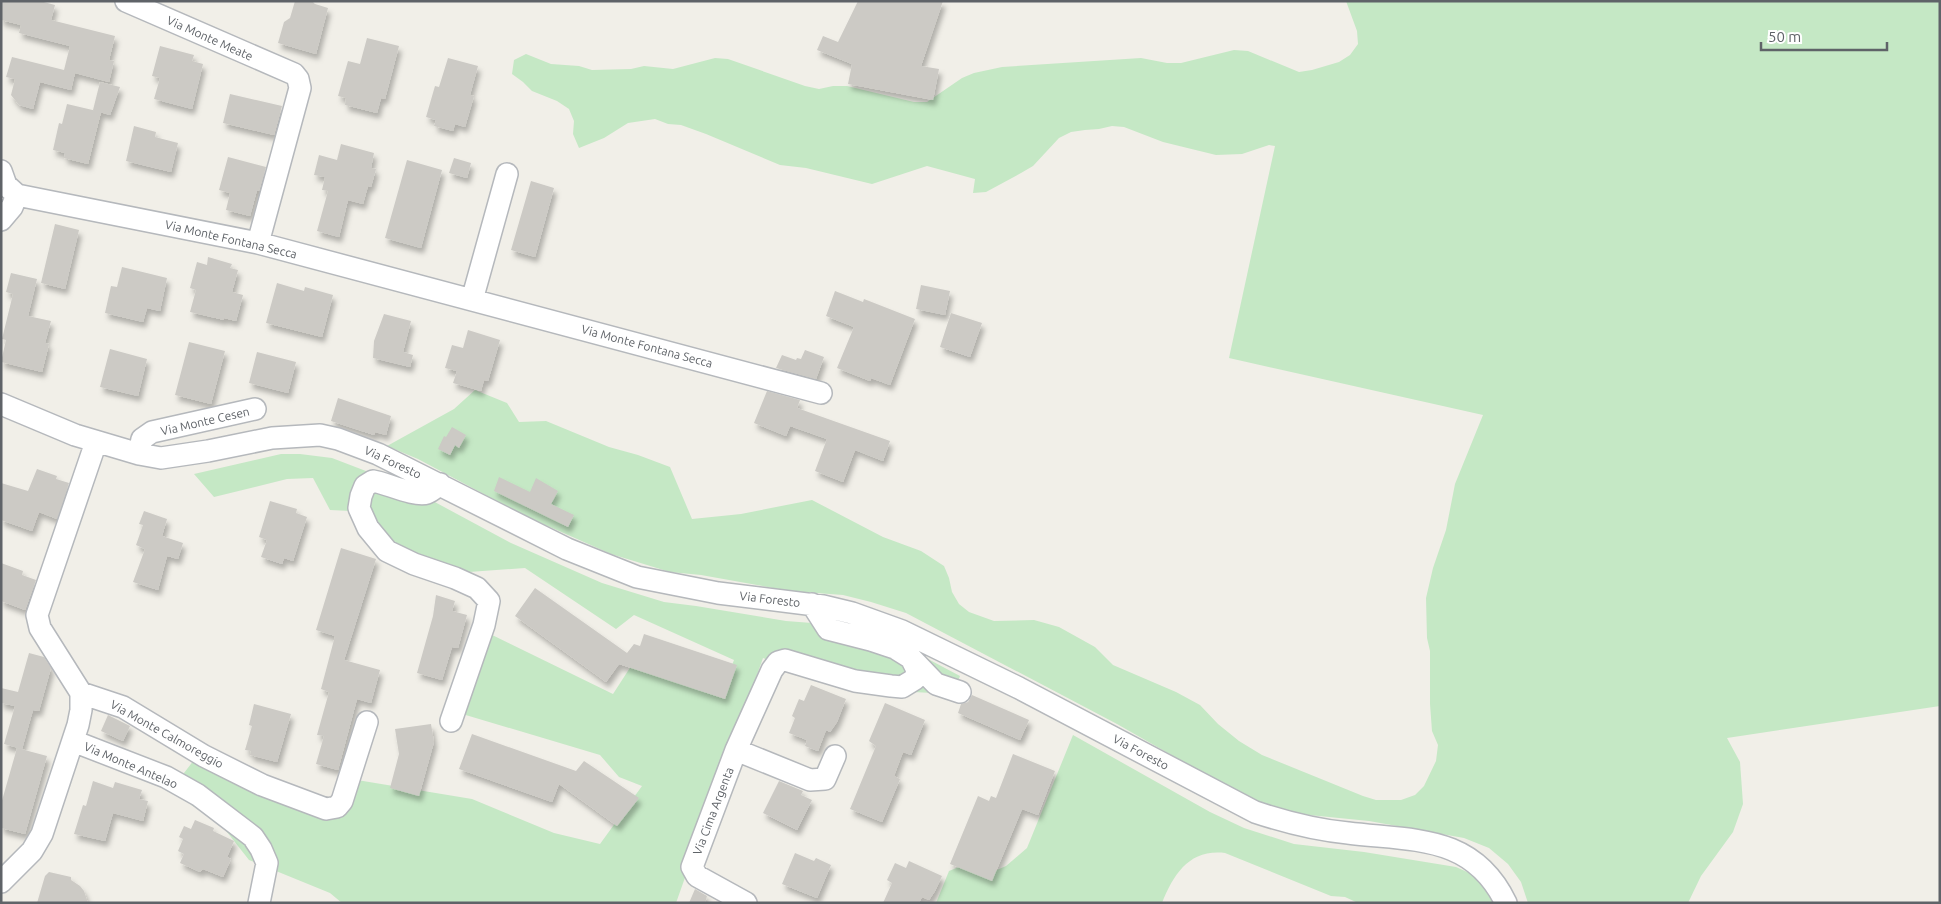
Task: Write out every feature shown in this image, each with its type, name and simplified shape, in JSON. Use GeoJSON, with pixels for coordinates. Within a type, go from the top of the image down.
{"type":"FeatureCollection","features":[{"type":"Feature","properties":{"kind":"street","name":"Via Monte Meate"},"geometry":{"type":"LineString","coordinates":[[126,1],[294,74],[298,79],[300,88],[258,243]]}},
{"type":"Feature","properties":{"kind":"street"},"geometry":{"type":"LineString","coordinates":[[1,171],[6,185],[18,195],[12,207],[1,220]]}},
{"type":"Feature","properties":{"kind":"street"},"geometry":{"type":"LineString","coordinates":[[472,300],[507,174]]}},
{"type":"Feature","properties":{"kind":"street","name":"Via Monte Fontana Secca"},"geometry":{"type":"LineString","coordinates":[[18,195],[258,243],[822,393]]}},
{"type":"Feature","properties":{"kind":"street","name":"Via Foresto"},"geometry":{"type":"LineString","coordinates":[[1,404],[96,442],[161,458],[272,438],[320,435],[338,439],[378,454],[567,549],[637,577],[718,593],[812,604],[861,616],[902,631],[945,651],[1255,812],[1285,822],[1338,832],[1448,846],[1466,856],[1485,871],[1499,889],[1506,903]]}},
{"type":"Feature","properties":{"kind":"street","name":"Via Monte Cesen"},"geometry":{"type":"LineString","coordinates":[[139,454],[142,439],[152,432],[255,410]]}},
{"type":"Feature","properties":{"kind":"street"},"geometry":{"type":"LineString","coordinates":[[1,882],[9,863],[32,851],[42,834],[73,741],[81,710],[81,693],[40,628],[37,615],[96,442]]}},
{"type":"Feature","properties":{"kind":"street"},"geometry":{"type":"LineString","coordinates":[[440,484],[428,493],[417,494],[373,480],[365,486],[359,508],[368,528],[388,551],[414,564],[455,578],[477,588],[489,601],[484,624],[451,721]]}},
{"type":"Feature","properties":{"kind":"street"},"geometry":{"type":"LineString","coordinates":[[812,604],[828,629],[895,648],[911,658],[936,684],[960,692]]}},
{"type":"Feature","properties":{"kind":"street","name":"Via Cima Argenta"},"geometry":{"type":"LineString","coordinates":[[746,903],[697,876],[692,867],[736,750],[772,670],[778,662],[785,660],[855,680],[902,686],[915,679],[917,670],[911,658]]}},
{"type":"Feature","properties":{"kind":"street","name":"Via Monte Calmoreggio"},"geometry":{"type":"LineString","coordinates":[[81,693],[122,707],[220,764],[262,785],[326,809],[337,807],[342,801],[367,722]]}},
{"type":"Feature","properties":{"kind":"street","name":"Via Monte Antelao"},"geometry":{"type":"LineString","coordinates":[[73,741],[166,777],[198,795],[253,837],[262,849],[267,863],[259,903]]}},
{"type":"Feature","properties":{"kind":"street","name":"Via Cima Argenta"},"geometry":{"type":"LineString","coordinates":[[736,750],[810,780],[825,778],[834,756]]}},
{"type":"Feature","properties":{"kind":"green space"},"geometry":{"type":"Polygon","coordinates":[[[1346,1],[1940,1],[1940,706],[1727,738],[1740,762],[1743,804],[1733,832],[1701,876],[1688,903],[1528,903],[1521,882],[1508,864],[1489,848],[1464,838],[1369,821],[1299,814],[1255,800],[1224,785],[1117,724],[906,613],[843,595],[790,591],[701,575],[670,572],[611,554],[525,516],[418,459],[387,446],[454,409],[475,390],[507,403],[519,422],[546,421],[609,447],[670,467],[692,519],[741,514],[812,500],[883,537],[921,551],[944,566],[952,592],[959,604],[969,612],[994,621],[1034,620],[1059,627],[1095,647],[1113,665],[1176,692],[1200,705],[1218,724],[1239,741],[1262,755],[1376,800],[1401,800],[1415,795],[1424,786],[1436,761],[1438,745],[1432,731],[1430,651],[1427,638],[1426,598],[1433,568],[1446,530],[1455,484],[1483,415],[1229,358],[1275,146],[1269,145],[1242,154],[1216,155],[1163,142],[1124,127],[1112,126],[1071,132],[1059,138],[1033,166],[986,192],[973,193],[975,179],[927,166],[872,184],[806,168],[780,165],[706,134],[681,125],[668,124],[655,119],[628,123],[604,138],[579,148],[573,134],[574,121],[569,109],[557,101],[532,91],[512,74],[514,60],[526,54],[551,64],[579,66],[592,70],[631,69],[644,66],[673,69],[715,58],[728,59],[805,86],[819,89],[847,86],[914,102],[927,102],[962,78],[974,73],[1002,67],[1141,58],[1167,63],[1181,63],[1234,50],[1248,51],[1299,72],[1339,62],[1350,55],[1358,44],[1357,31],[1346,1]]]}},
{"type":"Feature","properties":{"kind":"green space"},"geometry":{"type":"Polygon","coordinates":[[[281,454],[332,458],[405,486],[511,543],[602,583],[664,602],[786,621],[838,625],[894,641],[960,676],[953,694],[913,692],[810,677],[763,658],[676,903],[342,903],[330,893],[249,860],[216,818],[191,805],[184,773],[194,760],[308,801],[336,798],[357,780],[472,799],[554,833],[600,844],[642,786],[619,777],[600,755],[459,713],[482,630],[613,694],[635,660],[720,695],[734,660],[634,615],[616,629],[525,568],[455,573],[415,571],[378,528],[371,512],[330,510],[313,478],[287,479],[214,497],[194,474],[281,454]]]}},
{"type":"Feature","properties":{"kind":"green space"},"geometry":{"type":"Polygon","coordinates":[[[1073,735],[1210,812],[1244,828],[1294,844],[1364,852],[1456,867],[1474,875],[1485,884],[1496,903],[1358,903],[1345,897],[1331,896],[1225,853],[1213,853],[1202,855],[1185,865],[1172,882],[1162,903],[936,903],[949,871],[966,864],[990,873],[1006,866],[1027,848],[1073,735]]]}},
{"type":"Feature","properties":{"kind":"building"},"geometry":{"type":"Polygon","coordinates":[[[1,1],[40,1],[55,5],[51,20],[115,36],[109,60],[114,61],[109,82],[75,73],[71,90],[40,82],[33,109],[19,105],[11,95],[15,79],[6,77],[12,57],[64,70],[70,46],[19,33],[21,25],[1,20],[1,1]]]}},
{"type":"Feature","properties":{"kind":"building"},"geometry":{"type":"Polygon","coordinates":[[[295,1],[312,1],[315,4],[328,8],[316,54],[278,43],[284,22],[290,18],[295,1]]]}},
{"type":"Feature","properties":{"kind":"building"},"geometry":{"type":"Polygon","coordinates":[[[858,1],[943,1],[921,66],[939,69],[933,100],[848,84],[852,64],[817,50],[823,36],[838,42],[858,1]]]}},
{"type":"Feature","properties":{"kind":"building"},"geometry":{"type":"Polygon","coordinates":[[[367,38],[399,46],[385,99],[381,98],[377,113],[345,105],[346,98],[338,96],[348,61],[360,64],[367,38]]]}},
{"type":"Feature","properties":{"kind":"building"},"geometry":{"type":"Polygon","coordinates":[[[160,46],[194,55],[192,61],[203,64],[192,109],[154,99],[160,78],[152,76],[160,46]]]}},
{"type":"Feature","properties":{"kind":"building"},"geometry":{"type":"Polygon","coordinates":[[[448,58],[478,66],[470,95],[474,96],[465,127],[455,124],[453,131],[434,126],[436,120],[426,117],[435,86],[439,87],[448,58]]]}},
{"type":"Feature","properties":{"kind":"building"},"geometry":{"type":"Polygon","coordinates":[[[100,82],[120,87],[110,115],[93,110],[100,82]]]}},
{"type":"Feature","properties":{"kind":"building"},"geometry":{"type":"Polygon","coordinates":[[[230,94],[282,106],[274,135],[223,123],[230,94]]]}},
{"type":"Feature","properties":{"kind":"building"},"geometry":{"type":"Polygon","coordinates":[[[67,104],[101,112],[88,164],[64,158],[65,153],[53,150],[59,123],[62,124],[67,104]]]}},
{"type":"Feature","properties":{"kind":"building"},"geometry":{"type":"Polygon","coordinates":[[[134,126],[156,132],[155,137],[178,143],[171,172],[126,161],[134,126]]]}},
{"type":"Feature","properties":{"kind":"building"},"geometry":{"type":"Polygon","coordinates":[[[341,144],[374,153],[371,168],[376,169],[371,187],[368,186],[363,204],[348,200],[339,237],[317,231],[328,191],[322,190],[325,177],[314,175],[319,155],[337,160],[341,144]]]}},
{"type":"Feature","properties":{"kind":"building"},"geometry":{"type":"Polygon","coordinates":[[[228,157],[266,167],[250,216],[226,210],[230,193],[219,190],[228,157]]]}},
{"type":"Feature","properties":{"kind":"building"},"geometry":{"type":"Polygon","coordinates":[[[454,158],[471,163],[467,178],[449,173],[454,158]]]}},
{"type":"Feature","properties":{"kind":"building"},"geometry":{"type":"Polygon","coordinates":[[[407,160],[442,170],[421,248],[385,238],[407,160]]]}},
{"type":"Feature","properties":{"kind":"building"},"geometry":{"type":"Polygon","coordinates":[[[531,181],[554,188],[535,257],[511,250],[531,181]]]}},
{"type":"Feature","properties":{"kind":"building"},"geometry":{"type":"Polygon","coordinates":[[[55,224],[79,230],[65,289],[41,283],[55,224]]]}},
{"type":"Feature","properties":{"kind":"building"},"geometry":{"type":"Polygon","coordinates":[[[208,257],[232,264],[230,268],[238,270],[232,292],[243,295],[236,321],[190,312],[196,290],[190,288],[197,262],[207,265],[208,257]]]}},
{"type":"Feature","properties":{"kind":"building"},"geometry":{"type":"Polygon","coordinates":[[[122,267],[167,278],[160,311],[147,308],[143,322],[105,313],[111,286],[117,287],[122,267]]]}},
{"type":"Feature","properties":{"kind":"building"},"geometry":{"type":"Polygon","coordinates":[[[11,273],[37,279],[28,316],[51,321],[45,343],[49,344],[42,372],[1,362],[6,340],[2,339],[13,294],[6,292],[11,273]]]}},
{"type":"Feature","properties":{"kind":"building"},"geometry":{"type":"Polygon","coordinates":[[[277,283],[304,291],[305,287],[333,295],[322,337],[266,323],[277,283]]]}},
{"type":"Feature","properties":{"kind":"building"},"geometry":{"type":"Polygon","coordinates":[[[921,285],[950,291],[945,315],[916,309],[921,285]]]}},
{"type":"Feature","properties":{"kind":"building"},"geometry":{"type":"Polygon","coordinates":[[[835,291],[863,302],[864,299],[915,319],[890,385],[871,378],[870,381],[837,368],[854,327],[826,316],[835,291]]]}},
{"type":"Feature","properties":{"kind":"building"},"geometry":{"type":"Polygon","coordinates":[[[951,313],[982,323],[970,357],[940,347],[951,313]]]}},
{"type":"Feature","properties":{"kind":"building"},"geometry":{"type":"Polygon","coordinates":[[[384,314],[411,321],[403,352],[413,355],[410,367],[373,358],[374,341],[384,314]]]}},
{"type":"Feature","properties":{"kind":"building"},"geometry":{"type":"Polygon","coordinates":[[[468,330],[500,340],[488,381],[484,380],[481,391],[453,383],[457,371],[445,368],[452,345],[463,348],[468,330]]]}},
{"type":"Feature","properties":{"kind":"building"},"geometry":{"type":"Polygon","coordinates":[[[189,342],[225,351],[211,404],[175,395],[189,342]]]}},
{"type":"Feature","properties":{"kind":"building"},"geometry":{"type":"Polygon","coordinates":[[[110,349],[147,359],[138,396],[100,387],[110,349]]]}},
{"type":"Feature","properties":{"kind":"building"},"geometry":{"type":"Polygon","coordinates":[[[805,350],[824,357],[816,379],[776,368],[782,355],[796,360],[797,358],[801,359],[805,350]]]}},
{"type":"Feature","properties":{"kind":"building"},"geometry":{"type":"Polygon","coordinates":[[[257,352],[296,362],[288,393],[249,383],[257,352]]]}},
{"type":"Feature","properties":{"kind":"building"},"geometry":{"type":"Polygon","coordinates":[[[767,391],[800,400],[797,408],[890,441],[883,461],[855,450],[843,482],[815,471],[827,439],[790,426],[786,436],[754,423],[767,391]]]}},
{"type":"Feature","properties":{"kind":"building"},"geometry":{"type":"Polygon","coordinates":[[[338,398],[391,416],[386,435],[375,432],[374,435],[331,421],[338,398]]]}},
{"type":"Feature","properties":{"kind":"building"},"geometry":{"type":"Polygon","coordinates":[[[452,427],[466,435],[459,448],[455,445],[450,455],[438,449],[444,436],[446,437],[452,427]]]}},
{"type":"Feature","properties":{"kind":"building"},"geometry":{"type":"Polygon","coordinates":[[[37,469],[57,476],[56,479],[69,483],[57,519],[39,512],[32,531],[1,520],[1,483],[28,491],[37,469]]]}},
{"type":"Feature","properties":{"kind":"building"},"geometry":{"type":"Polygon","coordinates":[[[499,477],[530,492],[536,478],[558,491],[551,504],[574,515],[568,527],[494,491],[499,477]]]}},
{"type":"Feature","properties":{"kind":"building"},"geometry":{"type":"Polygon","coordinates":[[[270,501],[297,509],[296,513],[307,517],[293,561],[284,558],[282,564],[261,557],[267,540],[259,537],[270,501]]]}},
{"type":"Feature","properties":{"kind":"building"},"geometry":{"type":"Polygon","coordinates":[[[144,511],[167,519],[162,536],[183,543],[178,559],[167,556],[158,590],[133,582],[145,549],[136,545],[143,525],[139,524],[144,511]]]}},
{"type":"Feature","properties":{"kind":"building"},"geometry":{"type":"Polygon","coordinates":[[[341,548],[376,559],[344,660],[380,670],[371,703],[357,699],[338,770],[316,764],[324,736],[317,735],[329,692],[321,689],[335,636],[316,630],[341,548]]]}},
{"type":"Feature","properties":{"kind":"building"},"geometry":{"type":"Polygon","coordinates":[[[1,563],[23,571],[22,575],[36,580],[25,610],[1,601],[1,563]]]}},
{"type":"Feature","properties":{"kind":"building"},"geometry":{"type":"Polygon","coordinates":[[[535,588],[627,653],[634,644],[640,646],[644,634],[737,665],[725,699],[619,664],[606,682],[515,616],[535,588]]]}},
{"type":"Feature","properties":{"kind":"building"},"geometry":{"type":"Polygon","coordinates":[[[436,595],[455,601],[452,611],[467,615],[458,648],[452,647],[442,680],[417,673],[433,616],[436,595]]]}},
{"type":"Feature","properties":{"kind":"building"},"geometry":{"type":"Polygon","coordinates":[[[29,653],[44,657],[51,668],[39,711],[33,710],[22,749],[4,744],[15,706],[1,703],[1,688],[18,692],[29,653]]]}},
{"type":"Feature","properties":{"kind":"building"},"geometry":{"type":"Polygon","coordinates":[[[811,685],[846,699],[837,722],[830,732],[826,730],[818,751],[805,746],[807,740],[789,733],[795,718],[792,716],[799,699],[804,701],[811,685]]]}},
{"type":"Feature","properties":{"kind":"building"},"geometry":{"type":"Polygon","coordinates":[[[972,695],[1029,720],[1020,740],[958,713],[961,704],[968,702],[972,695]]]}},
{"type":"Feature","properties":{"kind":"building"},"geometry":{"type":"Polygon","coordinates":[[[885,703],[925,720],[911,755],[903,752],[894,776],[900,779],[882,822],[850,809],[876,746],[869,741],[885,703]]]}},
{"type":"Feature","properties":{"kind":"building"},"geometry":{"type":"Polygon","coordinates":[[[254,704],[291,714],[277,762],[250,755],[251,751],[245,750],[252,726],[249,725],[254,704]]]}},
{"type":"Feature","properties":{"kind":"building"},"geometry":{"type":"Polygon","coordinates":[[[108,715],[130,726],[123,741],[101,731],[108,715]]]}},
{"type":"Feature","properties":{"kind":"building"},"geometry":{"type":"Polygon","coordinates":[[[431,724],[434,742],[419,796],[390,788],[399,754],[395,729],[431,724]]]}},
{"type":"Feature","properties":{"kind":"building"},"geometry":{"type":"Polygon","coordinates":[[[472,734],[576,771],[584,761],[639,798],[617,826],[559,784],[552,802],[459,769],[472,734]]]}},
{"type":"Feature","properties":{"kind":"building"},"geometry":{"type":"Polygon","coordinates":[[[17,748],[47,756],[25,834],[1,828],[1,804],[17,748]]]}},
{"type":"Feature","properties":{"kind":"building"},"geometry":{"type":"Polygon","coordinates":[[[1013,754],[1055,771],[1038,815],[1022,809],[992,881],[950,864],[978,796],[989,801],[991,796],[996,798],[1013,754]]]}},
{"type":"Feature","properties":{"kind":"building"},"geometry":{"type":"Polygon","coordinates":[[[93,781],[113,788],[115,782],[142,790],[139,799],[148,801],[143,821],[113,813],[105,841],[74,834],[83,805],[86,806],[93,781]]]}},
{"type":"Feature","properties":{"kind":"building"},"geometry":{"type":"Polygon","coordinates":[[[779,781],[803,791],[801,795],[812,800],[797,830],[763,813],[779,781]]]}},
{"type":"Feature","properties":{"kind":"building"},"geometry":{"type":"Polygon","coordinates":[[[195,820],[214,828],[213,831],[234,841],[227,857],[231,859],[223,877],[203,869],[200,872],[180,863],[184,854],[178,851],[183,839],[179,837],[184,826],[191,829],[195,820]]]}},
{"type":"Feature","properties":{"kind":"building"},"geometry":{"type":"Polygon","coordinates":[[[795,853],[814,861],[816,858],[831,865],[817,898],[782,884],[795,853]]]}},
{"type":"Feature","properties":{"kind":"building"},"geometry":{"type":"Polygon","coordinates":[[[909,861],[942,876],[935,891],[929,900],[922,897],[919,903],[883,903],[892,883],[887,880],[895,863],[906,868],[909,861]]]}},
{"type":"Feature","properties":{"kind":"building"},"geometry":{"type":"Polygon","coordinates":[[[49,872],[71,877],[71,880],[84,891],[88,903],[37,903],[45,876],[49,872]]]}},
{"type":"Feature","properties":{"kind":"building"},"geometry":{"type":"Polygon","coordinates":[[[695,889],[707,896],[705,903],[689,903],[695,889]]]}}]}
